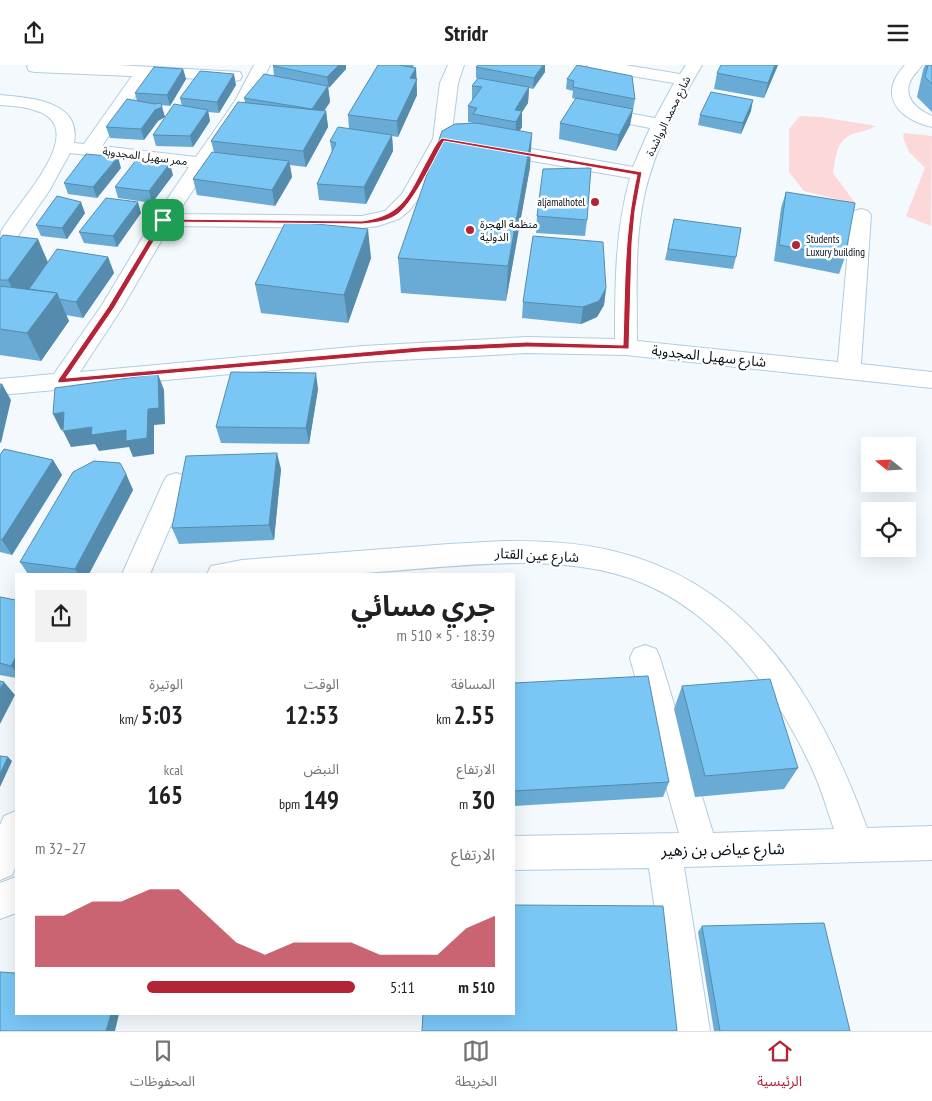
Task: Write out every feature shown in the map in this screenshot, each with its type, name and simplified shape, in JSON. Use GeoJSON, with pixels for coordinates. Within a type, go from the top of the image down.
{"type":"FeatureCollection","features":[{"type":"Feature","properties":{"kind":"street"},"geometry":{"type":"LineString","coordinates":[[456,65],[449,83],[461,142]]}},
{"type":"Feature","properties":{"kind":"street"},"geometry":{"type":"LineString","coordinates":[[595,65],[689,73]]}},
{"type":"Feature","properties":{"kind":"street"},"geometry":{"type":"LineString","coordinates":[[914,65],[902,75],[899,92],[903,106],[914,115],[932,122]]}},
{"type":"Feature","properties":{"kind":"street"},"geometry":{"type":"LineString","coordinates":[[6,250],[65,147],[67,131],[62,120],[52,111],[10,96],[36,66],[144,71],[259,71]]}},
{"type":"Feature","properties":{"kind":"street"},"geometry":{"type":"LineString","coordinates":[[90,149],[144,71]]}},
{"type":"Feature","properties":{"kind":"street","name":"ممر سهيل المجدوبة"},"geometry":{"type":"LineString","coordinates":[[65,147],[201,163],[244,101],[259,71]]}},
{"type":"Feature","properties":{"kind":"street","name":"شارع محمد الرواشدة"},"geometry":{"type":"LineString","coordinates":[[626,347],[626,289],[630,235],[632,211],[640,174],[662,125],[689,73]]}},
{"type":"Feature","properties":{"kind":"street"},"geometry":{"type":"LineString","coordinates":[[586,110],[662,125]]}},
{"type":"Feature","properties":{"kind":"street"},"geometry":{"type":"LineString","coordinates":[[461,142],[640,174]]}},
{"type":"Feature","properties":{"kind":"street"},"geometry":{"type":"LineString","coordinates":[[163,220],[362,223],[378,220],[392,215],[403,206],[461,142]]}},
{"type":"Feature","properties":{"kind":"street"},"geometry":{"type":"LineString","coordinates":[[61,381],[124,270],[163,220],[201,163]]}},
{"type":"Feature","properties":{"kind":"street"},"geometry":{"type":"LineString","coordinates":[[850,371],[862,215]]}},
{"type":"Feature","properties":{"kind":"street","name":"شارع سهيل المجدوبة"},"geometry":{"type":"LineString","coordinates":[[0,387],[420,350],[527,345],[626,347],[932,380]]}},
{"type":"Feature","properties":{"kind":"street"},"geometry":{"type":"LineString","coordinates":[[136,573],[176,483]]}},
{"type":"Feature","properties":{"kind":"street","name":"شارع عين القتار"},"geometry":{"type":"LineString","coordinates":[[233,573],[429,556],[493,553],[561,554],[615,562],[656,577],[690,595],[722,619],[752,647],[790,699],[826,761],[857,846]]}},
{"type":"Feature","properties":{"kind":"street"},"geometry":{"type":"LineString","coordinates":[[645,658],[701,850]]}},
{"type":"Feature","properties":{"kind":"street"},"geometry":{"type":"LineString","coordinates":[[0,863],[15,831]]}},
{"type":"Feature","properties":{"kind":"street","name":"شارع عياض بن زهير"},"geometry":{"type":"LineString","coordinates":[[515,853],[932,843]]}},
{"type":"Feature","properties":{"kind":"street"},"geometry":{"type":"LineString","coordinates":[[664,850],[691,1031]]}},
{"type":"Feature","properties":{"kind":"street"},"geometry":{"type":"LineString","coordinates":[[0,901],[15,895]]}},
{"type":"Feature","properties":{"kind":"shaded area"},"geometry":{"type":"Polygon","coordinates":[[[800,116],[821,117],[876,126],[849,135],[841,143],[836,154],[833,173],[856,204],[804,191],[789,172],[789,129],[800,116]]]}},
{"type":"Feature","properties":{"kind":"shaded area"},"geometry":{"type":"Polygon","coordinates":[[[904,133],[932,136],[931,226],[906,216],[925,168],[909,152],[903,137],[904,133]]]}},
{"type":"Feature","properties":{"kind":"building"},"geometry":{"type":"Polygon","coordinates":[[[274,65],[339,65],[327,77],[274,65]]]}},
{"type":"Feature","properties":{"kind":"building"},"geometry":{"type":"Polygon","coordinates":[[[378,65],[399,65],[416,68],[410,78],[417,79],[397,121],[348,115],[378,65]]]}},
{"type":"Feature","properties":{"kind":"building"},"geometry":{"type":"Polygon","coordinates":[[[478,65],[543,65],[534,78],[476,67],[478,65]]]}},
{"type":"Feature","properties":{"kind":"building"},"geometry":{"type":"Polygon","coordinates":[[[577,65],[632,76],[635,99],[573,87],[574,81],[567,79],[577,65]]]}},
{"type":"Feature","properties":{"kind":"building"},"geometry":{"type":"Polygon","coordinates":[[[721,65],[775,65],[768,83],[717,73],[721,65]]]}},
{"type":"Feature","properties":{"kind":"building"},"geometry":{"type":"Polygon","coordinates":[[[928,65],[932,65],[932,84],[925,77],[928,65]]]}},
{"type":"Feature","properties":{"kind":"building"},"geometry":{"type":"Polygon","coordinates":[[[154,67],[183,69],[167,95],[135,93],[154,67]]]}},
{"type":"Feature","properties":{"kind":"building"},"geometry":{"type":"Polygon","coordinates":[[[200,71],[234,74],[217,102],[180,98],[200,71]]]}},
{"type":"Feature","properties":{"kind":"building"},"geometry":{"type":"Polygon","coordinates":[[[264,74],[328,86],[312,109],[244,98],[264,74]]]}},
{"type":"Feature","properties":{"kind":"building"},"geometry":{"type":"Polygon","coordinates":[[[478,78],[529,87],[515,110],[522,111],[516,122],[473,114],[477,108],[468,106],[482,87],[472,86],[478,78]]]}},
{"type":"Feature","properties":{"kind":"building"},"geometry":{"type":"Polygon","coordinates":[[[711,92],[753,100],[743,123],[700,115],[711,92]]]}},
{"type":"Feature","properties":{"kind":"building"},"geometry":{"type":"Polygon","coordinates":[[[576,98],[633,109],[619,135],[560,123],[576,98]]]}},
{"type":"Feature","properties":{"kind":"building"},"geometry":{"type":"Polygon","coordinates":[[[127,99],[155,104],[161,103],[162,107],[155,110],[141,129],[106,127],[127,99]]]}},
{"type":"Feature","properties":{"kind":"building"},"geometry":{"type":"Polygon","coordinates":[[[238,102],[326,111],[303,151],[211,141],[238,102]]]}},
{"type":"Feature","properties":{"kind":"building"},"geometry":{"type":"Polygon","coordinates":[[[174,104],[208,110],[190,136],[153,135],[174,104]]]}},
{"type":"Feature","properties":{"kind":"building","name":"منظمة الهجرة الدولية"},"geometry":{"type":"Polygon","coordinates":[[[476,123],[532,133],[508,266],[398,258],[442,131],[455,124],[476,123]]]}},
{"type":"Feature","properties":{"kind":"building"},"geometry":{"type":"Polygon","coordinates":[[[338,127],[392,135],[364,187],[317,184],[336,143],[330,141],[338,127]]]}},
{"type":"Feature","properties":{"kind":"building"},"geometry":{"type":"Polygon","coordinates":[[[212,152],[289,161],[272,190],[193,179],[212,152]]]}},
{"type":"Feature","properties":{"kind":"building"},"geometry":{"type":"Polygon","coordinates":[[[86,154],[118,157],[93,187],[64,183],[86,154]]]}},
{"type":"Feature","properties":{"kind":"building"},"geometry":{"type":"Polygon","coordinates":[[[137,159],[170,163],[149,191],[115,187],[137,159]]]}},
{"type":"Feature","properties":{"kind":"building"},"geometry":{"type":"Polygon","coordinates":[[[591,168],[587,220],[537,216],[543,169],[591,168]]]}},
{"type":"Feature","properties":{"kind":"building","name":"Students Luxury building"},"geometry":{"type":"Polygon","coordinates":[[[786,192],[855,203],[845,257],[779,245],[786,192]]]}},
{"type":"Feature","properties":{"kind":"building"},"geometry":{"type":"Polygon","coordinates":[[[57,196],[81,202],[62,228],[36,225],[57,196]]]}},
{"type":"Feature","properties":{"kind":"building"},"geometry":{"type":"Polygon","coordinates":[[[106,198],[138,202],[113,236],[79,232],[106,198]]]}},
{"type":"Feature","properties":{"kind":"building"},"geometry":{"type":"Polygon","coordinates":[[[674,219],[741,228],[736,257],[668,249],[674,219]]]}},
{"type":"Feature","properties":{"kind":"building"},"geometry":{"type":"Polygon","coordinates":[[[286,221],[368,229],[344,295],[255,284],[286,221]]]}},
{"type":"Feature","properties":{"kind":"building"},"geometry":{"type":"Polygon","coordinates":[[[3,235],[38,239],[8,280],[0,280],[0,239],[3,235]]]}},
{"type":"Feature","properties":{"kind":"building"},"geometry":{"type":"Polygon","coordinates":[[[533,236],[603,242],[606,288],[599,301],[583,307],[523,302],[533,236]]]}},
{"type":"Feature","properties":{"kind":"building"},"geometry":{"type":"Polygon","coordinates":[[[57,249],[108,257],[76,302],[59,299],[57,293],[29,289],[57,249]]]}},
{"type":"Feature","properties":{"kind":"building"},"geometry":{"type":"Polygon","coordinates":[[[0,286],[57,293],[27,333],[0,329],[0,286]]]}},
{"type":"Feature","properties":{"kind":"building"},"geometry":{"type":"Polygon","coordinates":[[[231,372],[316,373],[306,428],[216,427],[231,372]]]}},
{"type":"Feature","properties":{"kind":"building"},"geometry":{"type":"Polygon","coordinates":[[[158,374],[159,408],[148,409],[147,438],[126,441],[126,430],[91,435],[92,427],[63,431],[64,412],[53,414],[55,388],[158,374]]]}},
{"type":"Feature","properties":{"kind":"building"},"geometry":{"type":"Polygon","coordinates":[[[4,449],[53,460],[2,540],[0,539],[0,455],[4,449]]]}},
{"type":"Feature","properties":{"kind":"building"},"geometry":{"type":"Polygon","coordinates":[[[277,453],[269,525],[172,528],[186,456],[277,453]]]}},
{"type":"Feature","properties":{"kind":"building"},"geometry":{"type":"Polygon","coordinates":[[[94,461],[120,463],[126,474],[75,569],[20,562],[73,472],[94,461]]]}},
{"type":"Feature","properties":{"kind":"building"},"geometry":{"type":"Polygon","coordinates":[[[0,597],[15,600],[15,659],[11,666],[0,663],[0,597]]]}},
{"type":"Feature","properties":{"kind":"building"},"geometry":{"type":"Polygon","coordinates":[[[648,676],[669,782],[515,791],[515,683],[648,676]]]}},
{"type":"Feature","properties":{"kind":"building"},"geometry":{"type":"Polygon","coordinates":[[[770,679],[798,768],[705,776],[682,686],[770,679]]]}},
{"type":"Feature","properties":{"kind":"building"},"geometry":{"type":"Polygon","coordinates":[[[0,681],[4,682],[0,689],[0,681]]]}},
{"type":"Feature","properties":{"kind":"building"},"geometry":{"type":"Polygon","coordinates":[[[0,756],[8,757],[0,774],[0,756]]]}},
{"type":"Feature","properties":{"kind":"building"},"geometry":{"type":"Polygon","coordinates":[[[515,905],[663,906],[677,1031],[422,1031],[423,1015],[515,1015],[515,905]]]}},
{"type":"Feature","properties":{"kind":"building"},"geometry":{"type":"Polygon","coordinates":[[[824,923],[850,1031],[720,1031],[702,926],[824,923]]]}},
{"type":"Feature","properties":{"kind":"building"},"geometry":{"type":"Polygon","coordinates":[[[0,972],[15,973],[15,1015],[111,1015],[106,1031],[0,1031],[0,972]]]}},
{"type":"Feature","properties":{"kind":"place","name":"aljamalhotel"},"geometry":{"type":"Point","coordinates":[595,202]}},
{"type":"Feature","properties":{"kind":"place","name":"منظمة الهجرة الدولية"},"geometry":{"type":"Point","coordinates":[470,230]}},
{"type":"Feature","properties":{"kind":"place","name":"Students Luxury building"},"geometry":{"type":"Point","coordinates":[796,245]}},
{"type":"Feature","properties":{"kind":"route"},"geometry":{"type":"LineString","coordinates":[[442,139],[640,174],[632,211],[629,243],[626,289],[626,347],[527,345],[420,350],[61,381],[111,308],[163,220],[362,223],[378,220],[392,215],[403,206],[442,139]]}}]}
